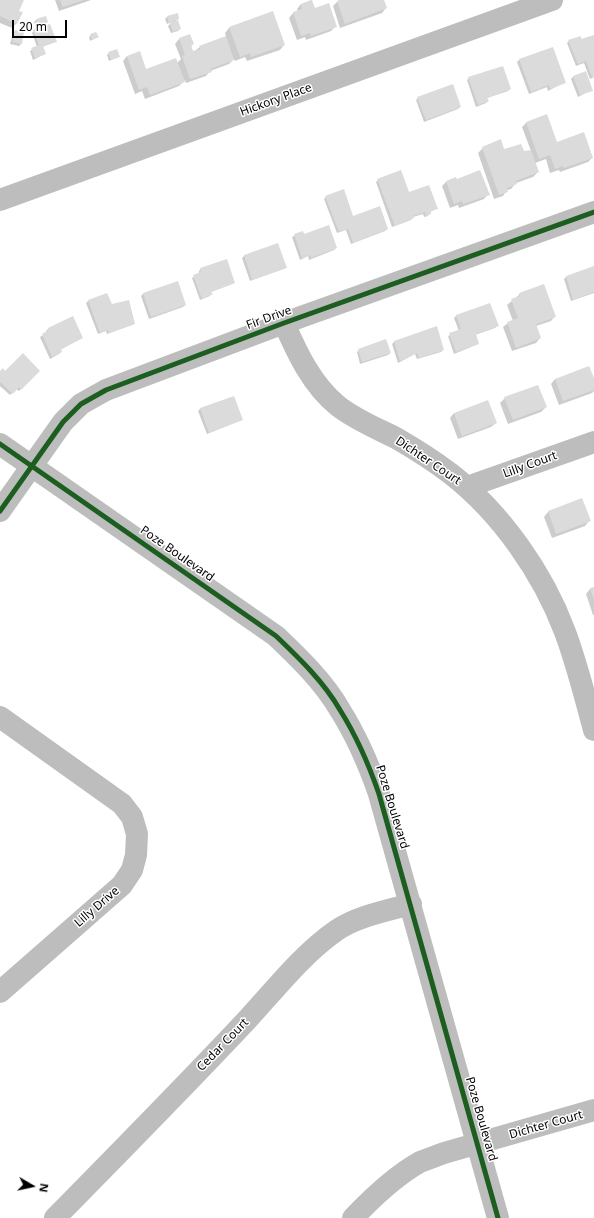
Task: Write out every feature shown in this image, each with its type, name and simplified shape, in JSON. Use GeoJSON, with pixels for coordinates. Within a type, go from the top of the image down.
{"type":"FeatureCollection","features":[{"type":"Feature","properties":{"kind":"street","name":"Hickory Place"},"geometry":{"type":"LineString","coordinates":[[0,200],[552,0]]}},
{"type":"Feature","properties":{"kind":"street","name":"Fir Drive"},"geometry":{"type":"LineString","coordinates":[[0,511],[62,422],[93,396],[284,323],[594,212]]}},
{"type":"Feature","properties":{"kind":"street","name":"Dichter Court"},"geometry":{"type":"LineString","coordinates":[[284,323],[297,352],[318,385],[337,405],[358,420],[396,438],[452,475],[499,520],[529,561],[550,598],[586,669],[594,730]]}},
{"type":"Feature","properties":{"kind":"street","name":"Lilly Court"},"geometry":{"type":"LineString","coordinates":[[466,488],[594,442]]}},
{"type":"Feature","properties":{"kind":"street","name":"Poze Boulevard"},"geometry":{"type":"LineString","coordinates":[[0,444],[251,617],[276,636],[298,657],[325,688],[340,709],[367,759],[380,794],[498,1218]]}},
{"type":"Feature","properties":{"kind":"street","name":"Lilly Drive"},"geometry":{"type":"LineString","coordinates":[[0,717],[122,804],[132,817],[137,834],[136,855],[132,870],[122,885],[4,982]]}},
{"type":"Feature","properties":{"kind":"street","name":"Cedar Court"},"geometry":{"type":"LineString","coordinates":[[55,1218],[240,1028],[313,948],[350,923],[372,914],[411,904]]}},
{"type":"Feature","properties":{"kind":"street","name":"Dichter Court"},"geometry":{"type":"LineString","coordinates":[[354,1218],[372,1199],[408,1170],[421,1162],[444,1153],[594,1110]]}},
{"type":"Feature","properties":{"kind":"building"},"geometry":{"type":"Polygon","coordinates":[[[0,0],[24,0],[19,11],[23,12],[17,24],[0,16],[0,0]]]}},
{"type":"Feature","properties":{"kind":"building"},"geometry":{"type":"Polygon","coordinates":[[[60,0],[84,0],[63,7],[60,0]]]}},
{"type":"Feature","properties":{"kind":"building"},"geometry":{"type":"Polygon","coordinates":[[[311,0],[315,8],[329,3],[337,27],[311,36],[310,33],[301,36],[293,12],[302,9],[301,4],[311,0]]]}},
{"type":"Feature","properties":{"kind":"building"},"geometry":{"type":"Polygon","coordinates":[[[384,0],[387,8],[345,24],[337,1],[384,0]]]}},
{"type":"Feature","properties":{"kind":"building"},"geometry":{"type":"Polygon","coordinates":[[[273,11],[285,45],[251,57],[250,53],[240,57],[229,27],[273,11]]]}},
{"type":"Feature","properties":{"kind":"building"},"geometry":{"type":"Polygon","coordinates":[[[178,13],[179,19],[169,23],[167,16],[178,13]]]}},
{"type":"Feature","properties":{"kind":"building"},"geometry":{"type":"Polygon","coordinates":[[[46,16],[48,22],[38,25],[36,19],[46,16]]]}},
{"type":"Feature","properties":{"kind":"building"},"geometry":{"type":"Polygon","coordinates":[[[178,20],[181,29],[173,32],[170,23],[178,20]]]}},
{"type":"Feature","properties":{"kind":"building"},"geometry":{"type":"Polygon","coordinates":[[[50,24],[57,42],[43,46],[46,54],[35,58],[31,48],[39,45],[33,30],[50,24]]]}},
{"type":"Feature","properties":{"kind":"building"},"geometry":{"type":"Polygon","coordinates":[[[15,30],[24,32],[22,44],[12,42],[15,30]]]}},
{"type":"Feature","properties":{"kind":"building"},"geometry":{"type":"Polygon","coordinates":[[[96,32],[99,37],[92,40],[90,34],[96,32]]]}},
{"type":"Feature","properties":{"kind":"building"},"geometry":{"type":"Polygon","coordinates":[[[190,34],[194,44],[191,45],[193,51],[201,49],[199,46],[226,36],[234,60],[210,69],[212,72],[190,79],[182,56],[185,55],[179,38],[190,34]]]}},
{"type":"Feature","properties":{"kind":"building"},"geometry":{"type":"Polygon","coordinates":[[[594,35],[594,77],[592,77],[586,61],[578,64],[568,40],[581,36],[581,39],[594,35]]]}},
{"type":"Feature","properties":{"kind":"building"},"geometry":{"type":"Polygon","coordinates":[[[553,47],[566,83],[550,89],[549,85],[531,92],[519,59],[553,47]]]}},
{"type":"Feature","properties":{"kind":"building"},"geometry":{"type":"Polygon","coordinates":[[[117,49],[120,57],[111,60],[108,52],[117,49]]]}},
{"type":"Feature","properties":{"kind":"building"},"geometry":{"type":"Polygon","coordinates":[[[140,51],[146,69],[176,58],[185,82],[150,95],[147,87],[139,90],[127,56],[140,51]]]}},
{"type":"Feature","properties":{"kind":"building"},"geometry":{"type":"Polygon","coordinates":[[[503,66],[511,89],[487,98],[489,101],[478,105],[468,77],[503,66]]]}},
{"type":"Feature","properties":{"kind":"building"},"geometry":{"type":"Polygon","coordinates":[[[586,71],[593,91],[580,95],[573,76],[586,71]]]}},
{"type":"Feature","properties":{"kind":"building"},"geometry":{"type":"Polygon","coordinates":[[[453,84],[461,107],[426,120],[417,97],[453,84]]]}},
{"type":"Feature","properties":{"kind":"building"},"geometry":{"type":"Polygon","coordinates":[[[547,114],[557,142],[584,132],[593,158],[564,168],[563,166],[555,169],[550,155],[539,159],[526,122],[547,114]]]}},
{"type":"Feature","properties":{"kind":"building"},"geometry":{"type":"Polygon","coordinates":[[[501,139],[504,149],[521,144],[524,151],[531,150],[539,172],[516,181],[517,184],[507,188],[508,192],[499,195],[482,147],[501,139]]]}},
{"type":"Feature","properties":{"kind":"building"},"geometry":{"type":"Polygon","coordinates":[[[401,170],[409,192],[429,185],[438,209],[431,211],[431,214],[426,216],[425,212],[413,216],[414,218],[395,226],[377,179],[401,170]]]}},
{"type":"Feature","properties":{"kind":"building"},"geometry":{"type":"Polygon","coordinates":[[[480,170],[490,195],[463,204],[462,201],[454,204],[446,181],[456,177],[457,179],[480,170]]]}},
{"type":"Feature","properties":{"kind":"building"},"geometry":{"type":"Polygon","coordinates":[[[344,189],[353,216],[380,206],[388,229],[353,243],[348,229],[339,232],[325,196],[344,189]]]}},
{"type":"Feature","properties":{"kind":"building"},"geometry":{"type":"Polygon","coordinates":[[[329,225],[337,248],[311,258],[310,255],[302,258],[294,234],[303,231],[304,234],[329,225]]]}},
{"type":"Feature","properties":{"kind":"building"},"geometry":{"type":"Polygon","coordinates":[[[278,243],[287,268],[252,280],[244,255],[278,243]]]}},
{"type":"Feature","properties":{"kind":"building"},"geometry":{"type":"Polygon","coordinates":[[[227,259],[235,283],[211,292],[213,294],[202,299],[193,275],[201,272],[200,268],[227,259]]]}},
{"type":"Feature","properties":{"kind":"building"},"geometry":{"type":"Polygon","coordinates":[[[594,266],[594,292],[573,300],[566,276],[594,266]]]}},
{"type":"Feature","properties":{"kind":"building"},"geometry":{"type":"Polygon","coordinates":[[[178,281],[186,305],[151,317],[143,293],[178,281]]]}},
{"type":"Feature","properties":{"kind":"building"},"geometry":{"type":"Polygon","coordinates":[[[544,284],[556,317],[536,324],[541,338],[516,348],[507,322],[518,318],[511,299],[520,296],[519,293],[544,284]]]}},
{"type":"Feature","properties":{"kind":"building"},"geometry":{"type":"Polygon","coordinates":[[[107,293],[112,304],[129,300],[135,324],[109,333],[108,330],[100,333],[88,300],[107,293]]]}},
{"type":"Feature","properties":{"kind":"building"},"geometry":{"type":"Polygon","coordinates":[[[490,303],[499,326],[476,334],[479,344],[456,352],[449,333],[461,329],[456,315],[490,303]]]}},
{"type":"Feature","properties":{"kind":"building"},"geometry":{"type":"Polygon","coordinates":[[[73,316],[83,338],[61,349],[62,352],[52,357],[42,334],[49,330],[48,328],[73,316]]]}},
{"type":"Feature","properties":{"kind":"building"},"geometry":{"type":"Polygon","coordinates":[[[437,326],[444,350],[419,358],[417,353],[400,361],[394,341],[437,326]]]}},
{"type":"Feature","properties":{"kind":"building"},"geometry":{"type":"Polygon","coordinates":[[[386,339],[391,353],[362,362],[358,349],[386,339]]]}},
{"type":"Feature","properties":{"kind":"building"},"geometry":{"type":"Polygon","coordinates":[[[23,353],[40,371],[21,390],[19,387],[13,394],[0,382],[0,371],[3,368],[5,371],[23,353]]]}},
{"type":"Feature","properties":{"kind":"building"},"geometry":{"type":"Polygon","coordinates":[[[589,366],[594,378],[594,390],[563,401],[555,379],[589,366]]]}},
{"type":"Feature","properties":{"kind":"building"},"geometry":{"type":"Polygon","coordinates":[[[538,385],[547,407],[513,420],[504,397],[538,385]]]}},
{"type":"Feature","properties":{"kind":"building"},"geometry":{"type":"Polygon","coordinates":[[[234,396],[243,420],[209,433],[200,408],[234,396]]]}},
{"type":"Feature","properties":{"kind":"building"},"geometry":{"type":"Polygon","coordinates":[[[488,400],[497,423],[462,436],[454,413],[488,400]]]}},
{"type":"Feature","properties":{"kind":"building"},"geometry":{"type":"Polygon","coordinates":[[[582,498],[591,521],[556,534],[548,511],[582,498]]]}},
{"type":"Feature","properties":{"kind":"building"},"geometry":{"type":"Polygon","coordinates":[[[594,587],[594,600],[590,588],[594,587]]]}},
{"type":"Feature","properties":{"kind":"cycle path"},"geometry":{"type":"LineString","coordinates":[[0,511],[63,422],[81,404],[106,390],[284,323],[594,212]]}},
{"type":"Feature","properties":{"kind":"cycle path"},"geometry":{"type":"LineString","coordinates":[[0,444],[276,636],[311,671],[334,700],[357,741],[379,794],[498,1218]]}}]}
